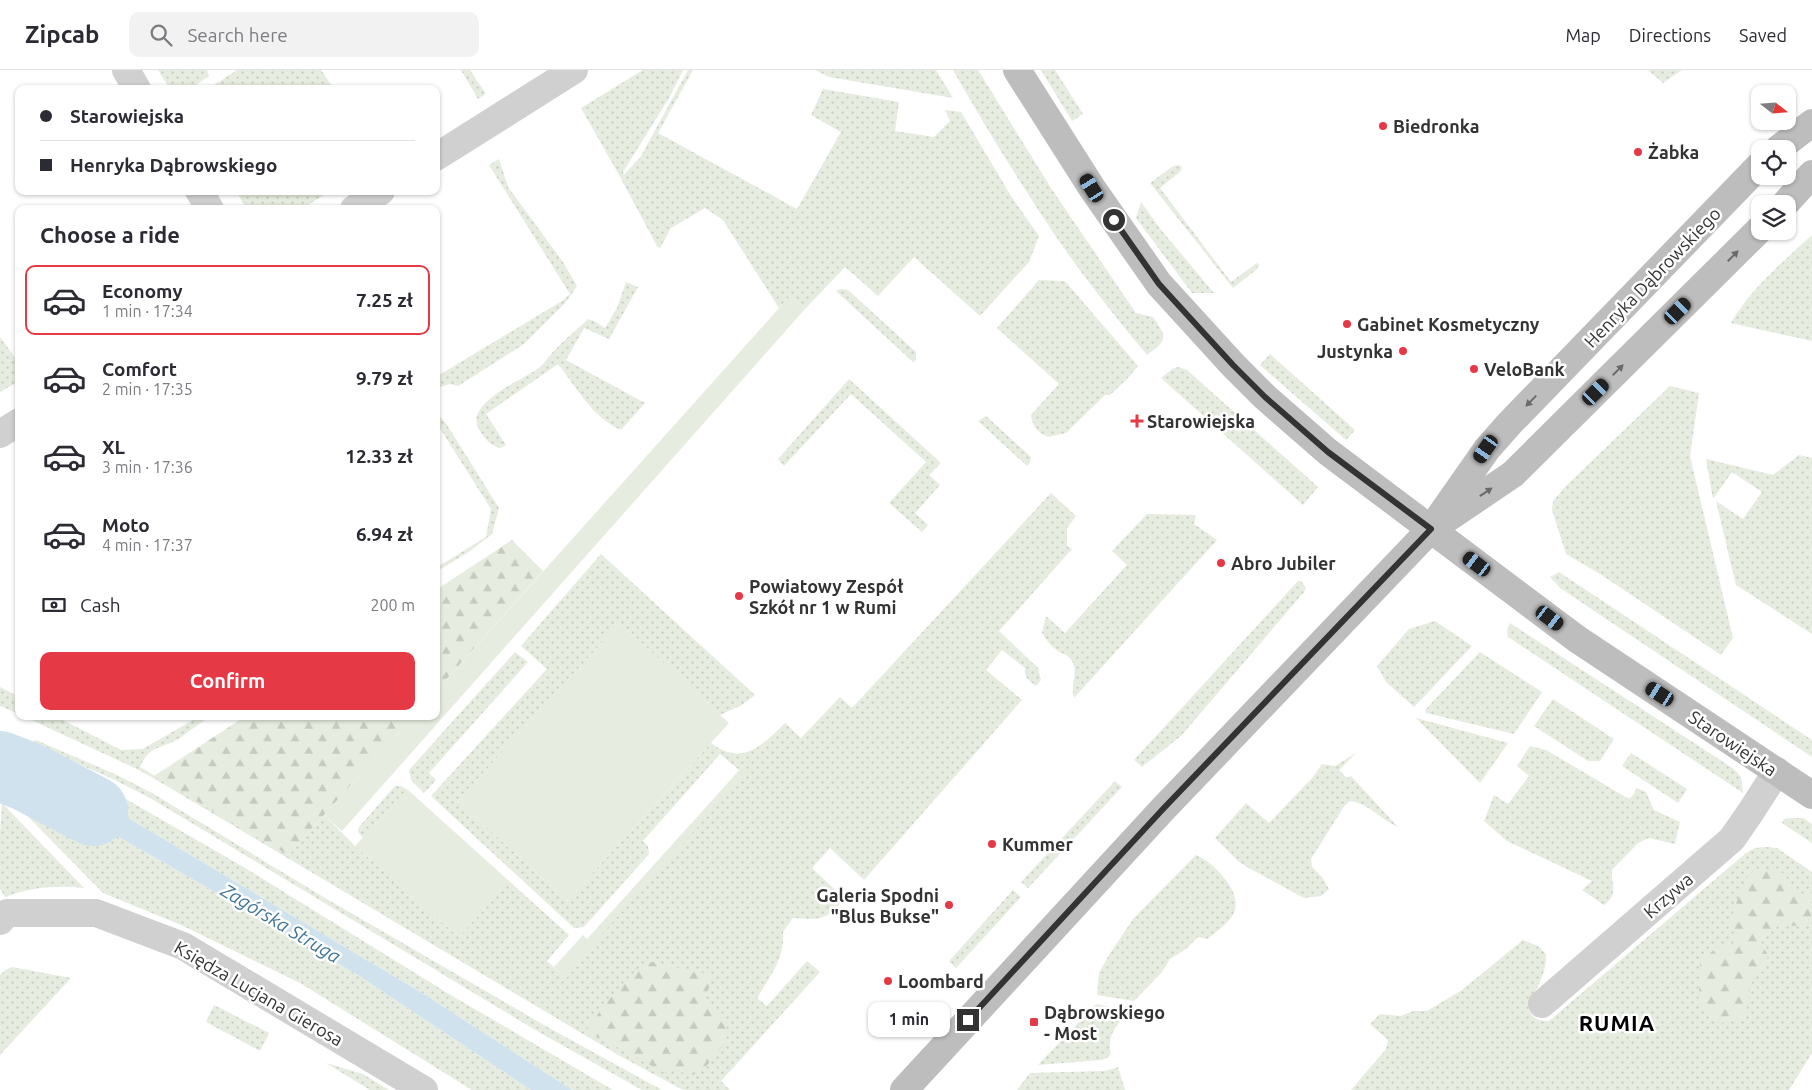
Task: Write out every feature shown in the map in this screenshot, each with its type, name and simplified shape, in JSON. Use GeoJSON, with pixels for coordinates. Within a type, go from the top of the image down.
{"type":"FeatureCollection","features":[{"type":"Feature","properties":{"kind":"main road","name":"Starowiejska"},"geometry":{"type":"LineString","coordinates":[[1017,70],[1092,188],[1159,284],[1265,397],[1328,452],[1577,639],[1812,795]]}},
{"type":"Feature","properties":{"kind":"main road"},"geometry":{"type":"LineString","coordinates":[[1790,140],[1812,123]]}},
{"type":"Feature","properties":{"kind":"main road","name":"Henryka Dąbrowskiego"},"geometry":{"type":"LineString","coordinates":[[904,1090],[1163,809],[1431,529],[1486,449],[1509,424],[1751,174]]}},
{"type":"Feature","properties":{"kind":"main road"},"geometry":{"type":"LineString","coordinates":[[1793,195],[1812,174]]}},
{"type":"Feature","properties":{"kind":"main road","name":"Henryka Dąbrowskiego"},"geometry":{"type":"LineString","coordinates":[[1431,529],[1514,474],[1751,238]]}},
{"type":"Feature","properties":{"kind":"street"},"geometry":{"type":"LineString","coordinates":[[126,70],[135,85]]}},
{"type":"Feature","properties":{"kind":"street"},"geometry":{"type":"LineString","coordinates":[[440,154],[574,70]]}},
{"type":"Feature","properties":{"kind":"street"},"geometry":{"type":"LineString","coordinates":[[360,205],[375,195]]}},
{"type":"Feature","properties":{"kind":"street"},"geometry":{"type":"LineString","coordinates":[[0,434],[15,425]]}},
{"type":"Feature","properties":{"kind":"street","name":"Krzywa"},"geometry":{"type":"LineString","coordinates":[[1542,1004],[1732,839],[1777,771]]}},
{"type":"Feature","properties":{"kind":"street","name":"Księdza Lucjana Gierosa"},"geometry":{"type":"LineString","coordinates":[[0,921],[7,914],[96,913],[183,946],[424,1090]]}},
{"type":"Feature","properties":{"kind":"green space"},"geometry":{"type":"Polygon","coordinates":[[[158,70],[207,70],[209,76],[196,85],[167,85],[158,70]]]}},
{"type":"Feature","properties":{"kind":"green space"},"geometry":{"type":"Polygon","coordinates":[[[237,70],[321,70],[331,85],[214,85],[237,70]]]}},
{"type":"Feature","properties":{"kind":"green space"},"geometry":{"type":"Polygon","coordinates":[[[461,70],[470,70],[486,94],[478,99],[461,70]]]}},
{"type":"Feature","properties":{"kind":"green space"},"geometry":{"type":"Polygon","coordinates":[[[643,70],[683,70],[669,98],[623,172],[624,175],[641,156],[688,70],[693,70],[658,133],[797,209],[841,132],[811,115],[823,89],[899,102],[895,131],[934,137],[950,121],[945,110],[961,112],[1011,196],[1039,236],[1029,262],[980,316],[914,257],[878,296],[845,267],[805,309],[790,296],[779,308],[723,220],[705,208],[671,228],[660,248],[657,246],[581,108],[643,70]]]}},
{"type":"Feature","properties":{"kind":"green space"},"geometry":{"type":"Polygon","coordinates":[[[815,70],[936,70],[953,98],[829,77],[815,70]]]}},
{"type":"Feature","properties":{"kind":"green space"},"geometry":{"type":"Polygon","coordinates":[[[953,70],[978,70],[1051,188],[1136,313],[1153,317],[1158,324],[1163,334],[1162,342],[1147,355],[1059,241],[1004,156],[953,70]]]}},
{"type":"Feature","properties":{"kind":"green space"},"geometry":{"type":"Polygon","coordinates":[[[1041,70],[1055,70],[1083,114],[1072,121],[1041,70]]]}},
{"type":"Feature","properties":{"kind":"green space"},"geometry":{"type":"Polygon","coordinates":[[[1648,70],[1682,70],[1663,83],[1648,70]]]}},
{"type":"Feature","properties":{"kind":"green space"},"geometry":{"type":"Polygon","coordinates":[[[499,159],[508,187],[563,262],[577,286],[566,302],[524,344],[458,386],[450,384],[440,387],[440,375],[562,301],[570,294],[489,165],[499,159]]]}},
{"type":"Feature","properties":{"kind":"green space"},"geometry":{"type":"Polygon","coordinates":[[[1179,165],[1182,167],[1181,171],[1160,188],[1231,282],[1257,263],[1259,265],[1256,270],[1233,288],[1150,183],[1173,166],[1179,165]]]}},
{"type":"Feature","properties":{"kind":"green space"},"geometry":{"type":"Polygon","coordinates":[[[238,195],[324,195],[308,205],[245,205],[238,195]]]}},
{"type":"Feature","properties":{"kind":"green space"},"geometry":{"type":"Polygon","coordinates":[[[1141,202],[1162,231],[1214,293],[1192,293],[1136,218],[1141,202]]]}},
{"type":"Feature","properties":{"kind":"green space"},"geometry":{"type":"Polygon","coordinates":[[[1812,235],[1812,341],[1731,323],[1758,287],[1812,235]]]}},
{"type":"Feature","properties":{"kind":"green space"},"geometry":{"type":"Polygon","coordinates":[[[1039,280],[1065,281],[1138,366],[1110,395],[1105,395],[1066,433],[1049,437],[1037,429],[1031,415],[1059,384],[997,328],[1039,280]]]}},
{"type":"Feature","properties":{"kind":"green space"},"geometry":{"type":"Polygon","coordinates":[[[626,282],[638,287],[609,339],[584,328],[566,360],[645,403],[621,430],[593,410],[558,364],[486,414],[506,445],[500,448],[488,442],[476,421],[479,411],[486,402],[508,386],[539,368],[588,319],[605,328],[617,308],[626,282]]]}},
{"type":"Feature","properties":{"kind":"green space"},"geometry":{"type":"Polygon","coordinates":[[[840,289],[848,290],[916,352],[916,360],[913,362],[836,291],[840,289]]]}},
{"type":"Feature","properties":{"kind":"green space"},"geometry":{"type":"Polygon","coordinates":[[[790,296],[805,309],[342,831],[324,815],[409,720],[440,720],[440,687],[790,296]]]}},
{"type":"Feature","properties":{"kind":"green space"},"geometry":{"type":"Polygon","coordinates":[[[0,337],[15,358],[15,383],[0,392],[0,337]]]}},
{"type":"Feature","properties":{"kind":"green space"},"geometry":{"type":"Polygon","coordinates":[[[1270,354],[1355,430],[1346,440],[1260,365],[1270,354]]]}},
{"type":"Feature","properties":{"kind":"green space"},"geometry":{"type":"Polygon","coordinates":[[[1179,367],[1187,370],[1318,487],[1303,505],[1161,378],[1174,368],[1179,367]]]}},
{"type":"Feature","properties":{"kind":"green space"},"geometry":{"type":"Polygon","coordinates":[[[849,379],[941,463],[929,475],[940,485],[915,513],[928,525],[922,532],[889,503],[926,462],[851,394],[784,466],[778,459],[849,379]]]}},
{"type":"Feature","properties":{"kind":"green space"},"geometry":{"type":"Polygon","coordinates":[[[1670,386],[1699,393],[1690,456],[1733,638],[1721,655],[1600,574],[1566,554],[1552,510],[1553,501],[1566,486],[1670,386]]]}},
{"type":"Feature","properties":{"kind":"green space"},"geometry":{"type":"Polygon","coordinates":[[[986,416],[1031,457],[1030,463],[1027,466],[978,421],[986,416]]]}},
{"type":"Feature","properties":{"kind":"green space"},"geometry":{"type":"Polygon","coordinates":[[[440,417],[499,508],[492,534],[470,551],[440,570],[440,566],[486,537],[491,509],[440,428],[440,417]]]}},
{"type":"Feature","properties":{"kind":"green space"},"geometry":{"type":"Polygon","coordinates":[[[1799,455],[1812,458],[1812,634],[1736,585],[1716,501],[1743,519],[1762,492],[1732,472],[1713,499],[1706,459],[1773,475],[1799,455]]]}},
{"type":"Feature","properties":{"kind":"green space"},"geometry":{"type":"Polygon","coordinates":[[[1051,493],[1076,516],[1067,528],[1067,546],[1072,549],[999,631],[1038,668],[1041,680],[1036,686],[1026,677],[1025,668],[1002,650],[986,670],[1022,700],[864,880],[830,848],[812,868],[845,899],[833,911],[822,917],[811,919],[793,918],[783,932],[782,950],[776,966],[757,998],[767,1006],[807,961],[820,972],[721,1081],[730,1090],[683,1090],[620,1056],[139,770],[32,720],[63,720],[121,750],[143,749],[193,720],[205,720],[173,742],[152,750],[140,767],[288,855],[324,815],[355,846],[459,937],[509,881],[569,935],[547,961],[566,978],[595,946],[593,944],[743,766],[739,770],[720,754],[643,841],[648,846],[649,854],[584,927],[574,928],[431,796],[547,669],[521,646],[601,554],[755,695],[742,705],[720,715],[620,623],[458,801],[567,901],[711,743],[722,750],[742,753],[769,739],[785,723],[801,738],[840,697],[852,708],[1051,493]]]}},
{"type":"Feature","properties":{"kind":"green space"},"geometry":{"type":"Polygon","coordinates":[[[1147,514],[1196,515],[1194,524],[1217,540],[1074,698],[1075,671],[1073,663],[1051,645],[1042,633],[1046,616],[1065,633],[1127,565],[1112,551],[1147,514]]]}},
{"type":"Feature","properties":{"kind":"green space"},"geometry":{"type":"Polygon","coordinates":[[[512,540],[543,571],[440,687],[440,587],[512,540]]]}},
{"type":"Feature","properties":{"kind":"green space"},"geometry":{"type":"Polygon","coordinates":[[[1559,572],[1812,740],[1812,757],[1560,588],[1550,577],[1559,572]]]}},
{"type":"Feature","properties":{"kind":"green space"},"geometry":{"type":"Polygon","coordinates":[[[1298,581],[1301,581],[1306,588],[1304,592],[1181,736],[1142,767],[1134,760],[1298,581]]]}},
{"type":"Feature","properties":{"kind":"green space"},"geometry":{"type":"Polygon","coordinates":[[[1435,621],[1472,646],[1414,707],[1386,682],[1377,666],[1409,629],[1435,621]]]}},
{"type":"Feature","properties":{"kind":"green space"},"geometry":{"type":"Polygon","coordinates":[[[620,623],[729,723],[567,901],[458,801],[620,623]]]}},
{"type":"Feature","properties":{"kind":"green space"},"geometry":{"type":"Polygon","coordinates":[[[1510,623],[1734,769],[1741,777],[1743,793],[1508,637],[1507,631],[1510,623]]]}},
{"type":"Feature","properties":{"kind":"green space"},"geometry":{"type":"Polygon","coordinates":[[[515,652],[528,662],[429,773],[436,780],[424,793],[411,780],[409,770],[515,652]]]}},
{"type":"Feature","properties":{"kind":"green space"},"geometry":{"type":"Polygon","coordinates":[[[1480,652],[1542,692],[1514,734],[1426,713],[1425,710],[1480,652]]]}},
{"type":"Feature","properties":{"kind":"green space"},"geometry":{"type":"Polygon","coordinates":[[[0,687],[15,695],[15,712],[0,706],[0,687]]]}},
{"type":"Feature","properties":{"kind":"green space"},"geometry":{"type":"Polygon","coordinates":[[[1553,699],[1614,739],[1600,761],[1588,761],[1534,726],[1553,699]]]}},
{"type":"Feature","properties":{"kind":"green space"},"geometry":{"type":"Polygon","coordinates":[[[1416,718],[1508,743],[1480,783],[1416,718]]]}},
{"type":"Feature","properties":{"kind":"green space"},"geometry":{"type":"Polygon","coordinates":[[[240,720],[409,720],[288,855],[154,776],[240,720]]]}},
{"type":"Feature","properties":{"kind":"green space"},"geometry":{"type":"Polygon","coordinates":[[[36,740],[117,775],[152,793],[325,898],[551,1029],[662,1090],[642,1090],[537,1031],[150,798],[115,780],[31,743],[36,740]]]}},
{"type":"Feature","properties":{"kind":"green space"},"geometry":{"type":"Polygon","coordinates":[[[1530,746],[1546,750],[1629,799],[1634,794],[1636,788],[1646,792],[1654,810],[1680,822],[1675,844],[1649,838],[1638,843],[1612,870],[1613,893],[1609,901],[1604,905],[1582,890],[1592,881],[1507,841],[1484,821],[1494,795],[1508,804],[1529,776],[1517,766],[1530,746]]]}},
{"type":"Feature","properties":{"kind":"green space"},"geometry":{"type":"Polygon","coordinates":[[[15,750],[28,751],[126,799],[245,868],[449,994],[613,1090],[572,1090],[427,996],[135,822],[91,797],[9,758],[15,750]]]}},
{"type":"Feature","properties":{"kind":"green space"},"geometry":{"type":"Polygon","coordinates":[[[1356,753],[1339,770],[1347,778],[1351,776],[1398,827],[1356,802],[1350,801],[1345,805],[1311,859],[1312,867],[1322,877],[1329,889],[1321,896],[1304,898],[1247,867],[1238,861],[1215,838],[1246,803],[1269,823],[1313,777],[1322,764],[1335,766],[1356,753]]]}},
{"type":"Feature","properties":{"kind":"green space"},"geometry":{"type":"Polygon","coordinates":[[[1631,753],[1687,789],[1678,803],[1622,766],[1631,753]]]}},
{"type":"Feature","properties":{"kind":"green space"},"geometry":{"type":"Polygon","coordinates":[[[743,766],[748,771],[593,944],[596,946],[566,978],[554,967],[583,935],[587,939],[743,766]]]}},
{"type":"Feature","properties":{"kind":"green space"},"geometry":{"type":"Polygon","coordinates":[[[3,779],[28,789],[126,841],[283,931],[361,977],[531,1090],[472,1090],[300,983],[181,925],[103,893],[4,792],[3,779]]]}},
{"type":"Feature","properties":{"kind":"green space"},"geometry":{"type":"Polygon","coordinates":[[[1115,781],[1122,787],[1028,888],[1021,882],[1115,781]]]}},
{"type":"Feature","properties":{"kind":"green space"},"geometry":{"type":"Polygon","coordinates":[[[395,786],[401,786],[408,790],[363,838],[358,832],[359,827],[395,786]]]}},
{"type":"Feature","properties":{"kind":"green space"},"geometry":{"type":"Polygon","coordinates":[[[408,790],[509,881],[459,937],[355,846],[408,790]]]}},
{"type":"Feature","properties":{"kind":"green space"},"geometry":{"type":"Polygon","coordinates":[[[2,803],[84,888],[44,888],[5,897],[0,889],[2,803]]]}},
{"type":"Feature","properties":{"kind":"green space"},"geometry":{"type":"Polygon","coordinates":[[[1803,818],[1812,824],[1812,843],[1782,823],[1784,819],[1803,818]]]}},
{"type":"Feature","properties":{"kind":"green space"},"geometry":{"type":"Polygon","coordinates":[[[1755,848],[1777,848],[1812,872],[1812,1053],[1789,1090],[1351,1090],[1386,1049],[1388,1040],[1370,1024],[1380,1014],[1401,1016],[1413,1011],[1427,1011],[1462,990],[1523,940],[1538,946],[1546,954],[1542,977],[1529,1010],[1532,1016],[1537,1019],[1549,1021],[1746,853],[1755,848]]]}},
{"type":"Feature","properties":{"kind":"green space"},"geometry":{"type":"Polygon","coordinates":[[[1196,855],[1217,870],[1230,886],[1236,902],[1231,918],[1207,939],[1198,937],[1186,949],[1170,959],[1162,972],[1134,1001],[1097,995],[1099,973],[1133,919],[1196,855]]]}},
{"type":"Feature","properties":{"kind":"green space"},"geometry":{"type":"Polygon","coordinates":[[[1764,869],[1783,873],[1793,890],[1799,894],[1810,895],[1810,920],[1798,926],[1781,925],[1765,932],[1761,944],[1768,955],[1765,969],[1754,977],[1744,1015],[1733,1021],[1721,1023],[1712,1017],[1701,1004],[1699,990],[1700,963],[1717,947],[1733,945],[1735,933],[1730,923],[1742,888],[1752,872],[1764,869]]]}},
{"type":"Feature","properties":{"kind":"green space"},"geometry":{"type":"Polygon","coordinates":[[[1013,890],[1021,897],[956,968],[949,961],[1013,890]]]}},
{"type":"Feature","properties":{"kind":"green space"},"geometry":{"type":"Polygon","coordinates":[[[650,962],[709,974],[711,985],[705,995],[709,1007],[725,1023],[727,1036],[721,1048],[709,1063],[701,1071],[693,1075],[673,1070],[665,1073],[585,1030],[623,983],[650,962]]]}},
{"type":"Feature","properties":{"kind":"green space"},"geometry":{"type":"Polygon","coordinates":[[[12,967],[71,978],[0,1055],[0,975],[12,967]]]}},
{"type":"Feature","properties":{"kind":"green space"},"geometry":{"type":"Polygon","coordinates":[[[1096,1004],[1128,1011],[1110,1040],[1111,1054],[1101,1060],[1038,1065],[1096,1004]]]}},
{"type":"Feature","properties":{"kind":"green space"},"geometry":{"type":"Polygon","coordinates":[[[214,1005],[269,1033],[260,1051],[206,1022],[214,1005]]]}},
{"type":"Feature","properties":{"kind":"green space"},"geometry":{"type":"Polygon","coordinates":[[[326,1063],[363,1074],[389,1090],[370,1090],[326,1063]]]}},
{"type":"Feature","properties":{"kind":"green space"},"geometry":{"type":"Polygon","coordinates":[[[1118,1067],[1125,1090],[1017,1090],[1030,1073],[1105,1071],[1118,1067]]]}},
{"type":"Feature","properties":{"kind":"water"},"geometry":{"type":"Polygon","coordinates":[[[9,758],[91,797],[135,822],[427,996],[572,1090],[531,1090],[361,977],[283,931],[126,841],[28,789],[3,779],[9,758]]]}},
{"type":"Feature","properties":{"kind":"waterway","name":"Zagórska Struga"},"geometry":{"type":"LineString","coordinates":[[0,766],[28,777],[93,811]]}},
{"type":"Feature","properties":{"kind":"place","name":"Biedronka"},"geometry":{"type":"Point","coordinates":[1383,126]}},
{"type":"Feature","properties":{"kind":"place","name":"Żabka"},"geometry":{"type":"Point","coordinates":[1638,152]}},
{"type":"Feature","properties":{"kind":"place","name":"Gabinet Kosmetyczny"},"geometry":{"type":"Point","coordinates":[1347,324]}},
{"type":"Feature","properties":{"kind":"place","name":"Justynka"},"geometry":{"type":"Point","coordinates":[1403,351]}},
{"type":"Feature","properties":{"kind":"place","name":"VeloBank"},"geometry":{"type":"Point","coordinates":[1474,369]}},
{"type":"Feature","properties":{"kind":"place","name":"Starowiejska"},"geometry":{"type":"Point","coordinates":[1137,421]}},
{"type":"Feature","properties":{"kind":"place","name":"Abro Jubiler"},"geometry":{"type":"Point","coordinates":[1221,563]}},
{"type":"Feature","properties":{"kind":"place","name":"Powiatowy Zespół Szkół nr 1 w Rumi"},"geometry":{"type":"Point","coordinates":[739,596]}},
{"type":"Feature","properties":{"kind":"place","name":"Kummer"},"geometry":{"type":"Point","coordinates":[992,844]}},
{"type":"Feature","properties":{"kind":"place","name":"Galeria Spodni \"Blus Bukse\""},"geometry":{"type":"Point","coordinates":[949,905]}},
{"type":"Feature","properties":{"kind":"place","name":"Loombard"},"geometry":{"type":"Point","coordinates":[888,981]}},
{"type":"Feature","properties":{"kind":"place","name":"Dąbrowskiego - Most"},"geometry":{"type":"Point","coordinates":[1034,1022]}},
{"type":"Feature","properties":{"kind":"district","name":"RUMIA"},"geometry":{"type":"Point","coordinates":[1617,1022]}},
{"type":"Feature","properties":{"kind":"route"},"geometry":{"type":"LineString","coordinates":[[968,1020],[1163,809],[1431,529],[1328,452],[1265,397],[1159,284],[1114,220]]}}]}
